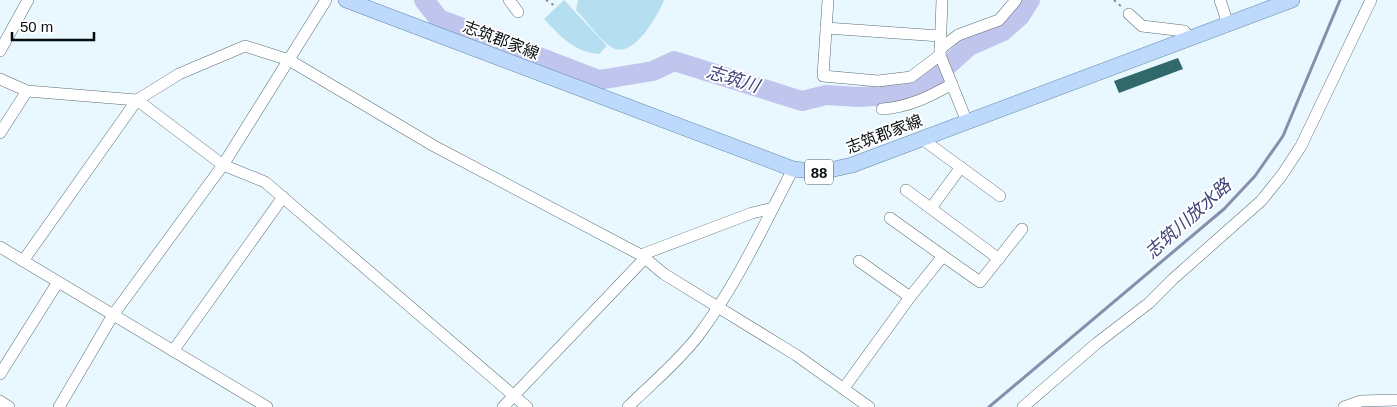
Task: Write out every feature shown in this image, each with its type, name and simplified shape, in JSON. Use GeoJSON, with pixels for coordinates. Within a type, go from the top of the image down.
{"type":"FeatureCollection","features":[{"type":"Feature","properties":{"kind":"main road","name":"志筑郡家線"},"geometry":{"type":"LineString","coordinates":[[346,0],[371,3],[793,170],[821,172],[833,171],[1292,0]]}},
{"type":"Feature","properties":{"kind":"street"},"geometry":{"type":"LineString","coordinates":[[0,50],[28,0]]}},
{"type":"Feature","properties":{"kind":"street"},"geometry":{"type":"LineString","coordinates":[[59,407],[113,315],[224,165],[326,0]]}},
{"type":"Feature","properties":{"kind":"street"},"geometry":{"type":"LineString","coordinates":[[509,0],[518,12]]}},
{"type":"Feature","properties":{"kind":"street"},"geometry":{"type":"LineString","coordinates":[[828,0],[823,76],[878,82],[911,78],[940,55],[958,35],[999,20],[1016,0]]}},
{"type":"Feature","properties":{"kind":"street"},"geometry":{"type":"LineString","coordinates":[[942,0],[940,55],[967,122]]}},
{"type":"Feature","properties":{"kind":"street"},"geometry":{"type":"LineString","coordinates":[[1220,0],[1228,24]]}},
{"type":"Feature","properties":{"kind":"street"},"geometry":{"type":"LineString","coordinates":[[1023,407],[1149,303],[1173,279],[1242,220],[1273,187],[1292,161],[1310,129],[1371,0]]}},
{"type":"Feature","properties":{"kind":"street"},"geometry":{"type":"LineString","coordinates":[[1129,14],[1142,26],[1184,31],[1190,38]]}},
{"type":"Feature","properties":{"kind":"street"},"geometry":{"type":"LineString","coordinates":[[826,28],[940,36]]}},
{"type":"Feature","properties":{"kind":"street"},"geometry":{"type":"LineString","coordinates":[[23,261],[137,100],[179,74],[245,46],[289,60],[434,146],[643,256],[664,274],[719,306],[844,388],[868,407]]}},
{"type":"Feature","properties":{"kind":"street"},"geometry":{"type":"LineString","coordinates":[[0,79],[27,91],[137,100],[224,165],[265,182],[527,407]]}},
{"type":"Feature","properties":{"kind":"street"},"geometry":{"type":"LineString","coordinates":[[882,108],[900,108],[927,99],[950,80]]}},
{"type":"Feature","properties":{"kind":"street"},"geometry":{"type":"LineString","coordinates":[[0,132],[27,91]]}},
{"type":"Feature","properties":{"kind":"street"},"geometry":{"type":"LineString","coordinates":[[922,138],[1000,196]]}},
{"type":"Feature","properties":{"kind":"street"},"geometry":{"type":"LineString","coordinates":[[931,208],[961,167]]}},
{"type":"Feature","properties":{"kind":"street"},"geometry":{"type":"LineString","coordinates":[[628,407],[687,348],[719,306],[752,252],[793,170]]}},
{"type":"Feature","properties":{"kind":"street"},"geometry":{"type":"LineString","coordinates":[[906,190],[999,259]]}},
{"type":"Feature","properties":{"kind":"street"},"geometry":{"type":"LineString","coordinates":[[173,351],[283,197]]}},
{"type":"Feature","properties":{"kind":"street"},"geometry":{"type":"LineString","coordinates":[[503,407],[643,256],[752,214],[773,208]]}},
{"type":"Feature","properties":{"kind":"street"},"geometry":{"type":"LineString","coordinates":[[890,218],[980,282],[1022,229]]}},
{"type":"Feature","properties":{"kind":"street"},"geometry":{"type":"LineString","coordinates":[[0,247],[267,407]]}},
{"type":"Feature","properties":{"kind":"street"},"geometry":{"type":"LineString","coordinates":[[844,388],[910,297],[943,256]]}},
{"type":"Feature","properties":{"kind":"street"},"geometry":{"type":"LineString","coordinates":[[859,262],[910,297]]}},
{"type":"Feature","properties":{"kind":"street"},"geometry":{"type":"LineString","coordinates":[[1,369],[58,282]]}},
{"type":"Feature","properties":{"kind":"street"},"geometry":{"type":"LineString","coordinates":[[1344,407],[1361,401],[1397,400]]}},
{"type":"Feature","properties":{"kind":"street"},"geometry":{"type":"LineString","coordinates":[[0,401],[9,407]]}},
{"type":"Feature","properties":{"kind":"path"},"geometry":{"type":"LineString","coordinates":[[546,0],[555,6]]}},
{"type":"Feature","properties":{"kind":"shaded area"},"geometry":{"type":"Polygon","coordinates":[[[564,0],[607,46],[599,54],[590,53],[575,47],[544,19],[564,0]]]}},
{"type":"Feature","properties":{"kind":"shaded area"},"geometry":{"type":"Polygon","coordinates":[[[578,0],[664,0],[644,34],[628,48],[619,50],[606,43],[576,10],[578,0]]]}},
{"type":"Feature","properties":{"kind":"building"},"geometry":{"type":"Polygon","coordinates":[[[1178,58],[1183,69],[1119,93],[1114,81],[1178,58]]]}},
{"type":"Feature","properties":{"kind":"waterway","name":"志筑川"},"geometry":{"type":"LineString","coordinates":[[424,0],[439,19],[599,80],[653,71],[674,61],[802,101],[826,95],[859,97],[915,92],[927,84],[969,46],[1003,31],[1020,16],[1030,0]]}},
{"type":"Feature","properties":{"kind":"waterway","name":"志筑川放水路"},"geometry":{"type":"LineString","coordinates":[[989,407],[1224,209],[1255,176],[1283,136],[1340,0]]}}]}
